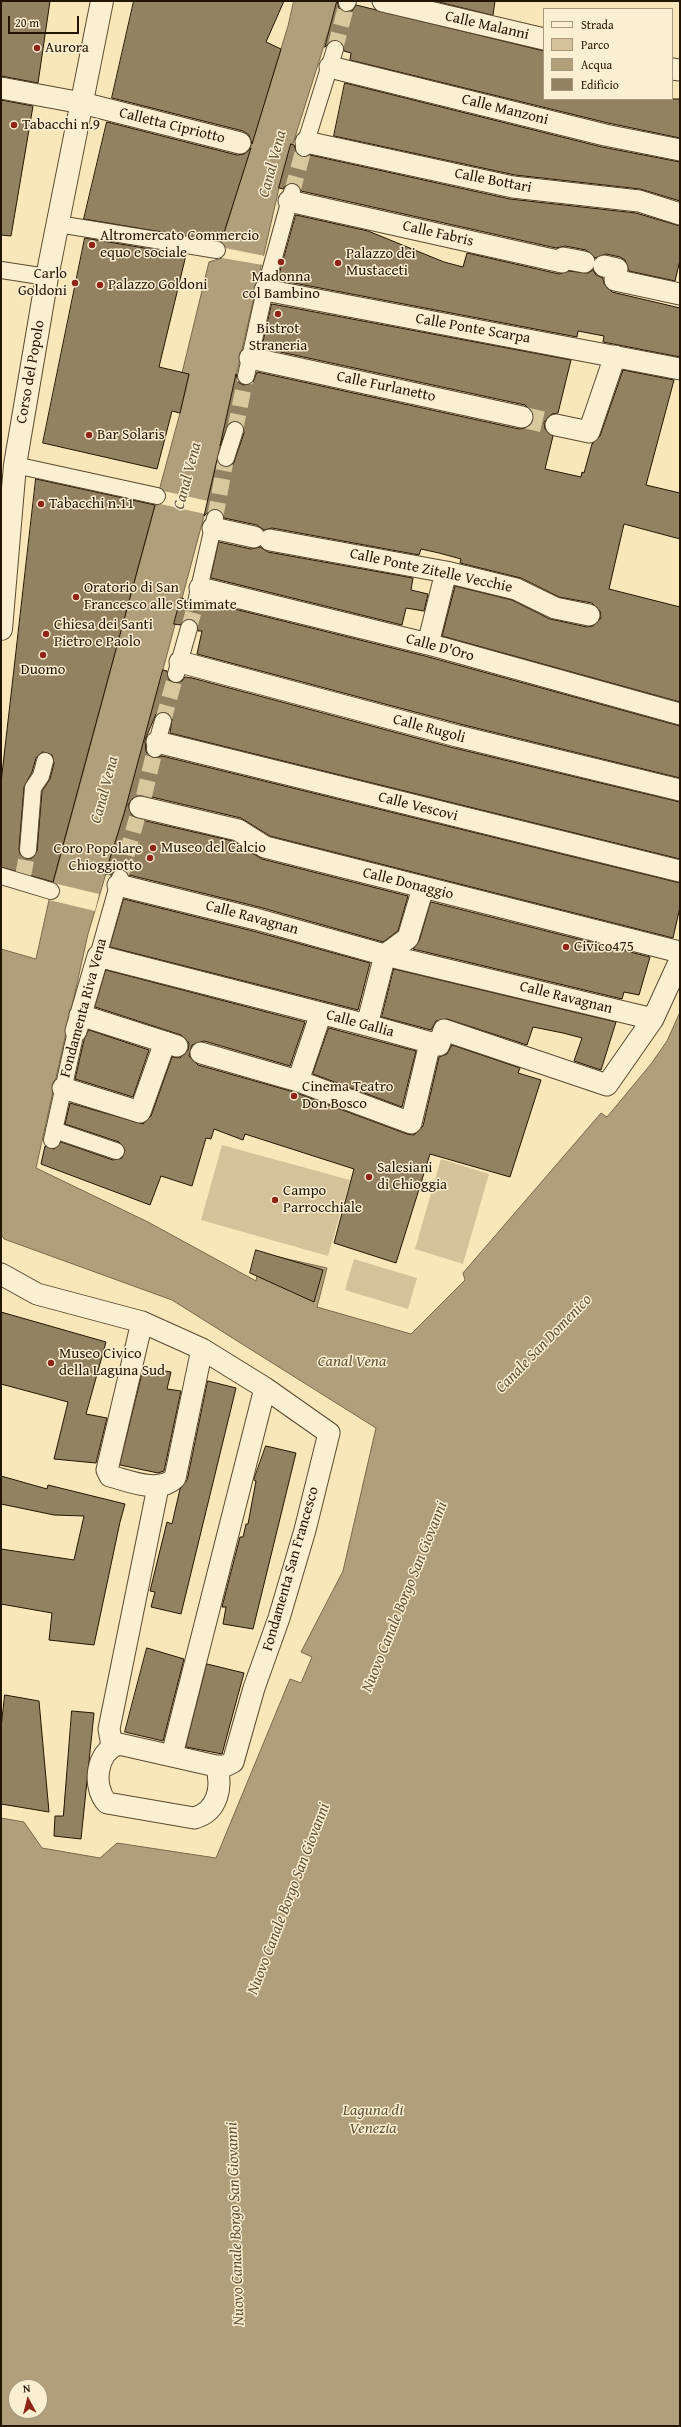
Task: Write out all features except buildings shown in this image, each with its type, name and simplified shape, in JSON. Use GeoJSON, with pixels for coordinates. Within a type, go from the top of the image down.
{"type":"FeatureCollection","features":[{"type":"Feature","properties":{"kind":"street","name":"Corso del Popolo"},"geometry":{"type":"LineString","coordinates":[[2,618],[4,538],[15,465],[47,277],[102,1]]}},
{"type":"Feature","properties":{"kind":"street","name":"Calle Malanni"},"geometry":{"type":"LineString","coordinates":[[383,1],[543,39]]}},
{"type":"Feature","properties":{"kind":"street"},"geometry":{"type":"LineString","coordinates":[[305,145],[333,58]]}},
{"type":"Feature","properties":{"kind":"street","name":"Calle Manzoni"},"geometry":{"type":"LineString","coordinates":[[333,58],[605,135],[680,150]]}},
{"type":"Feature","properties":{"kind":"street","name":"Calletta Cipriotto"},"geometry":{"type":"LineString","coordinates":[[1,88],[82,103],[240,143]]}},
{"type":"Feature","properties":{"kind":"street","name":"Calle Bottari"},"geometry":{"type":"LineString","coordinates":[[305,145],[513,187],[639,201],[680,214]]}},
{"type":"Feature","properties":{"kind":"street"},"geometry":{"type":"LineString","coordinates":[[248,367],[265,290],[291,196]]}},
{"type":"Feature","properties":{"kind":"street","name":"Calle Fabris"},"geometry":{"type":"LineString","coordinates":[[291,196],[562,262],[563,258],[584,262]]}},
{"type":"Feature","properties":{"kind":"street"},"geometry":{"type":"LineString","coordinates":[[58,224],[217,250]]}},
{"type":"Feature","properties":{"kind":"street"},"geometry":{"type":"LineString","coordinates":[[604,266],[617,269],[615,280],[680,294]]}},
{"type":"Feature","properties":{"kind":"street"},"geometry":{"type":"LineString","coordinates":[[1,270],[47,277]]}},
{"type":"Feature","properties":{"kind":"street","name":"Calle Ponte Scarpa"},"geometry":{"type":"LineString","coordinates":[[265,290],[680,368]]}},
{"type":"Feature","properties":{"kind":"street"},"geometry":{"type":"LineString","coordinates":[[556,425],[589,432],[615,356]]}},
{"type":"Feature","properties":{"kind":"street","name":"Calle Furlanetto"},"geometry":{"type":"LineString","coordinates":[[248,367],[522,417]]}},
{"type":"Feature","properties":{"kind":"street"},"geometry":{"type":"LineString","coordinates":[[226,458],[235,430]]}},
{"type":"Feature","properties":{"kind":"street"},"geometry":{"type":"LineString","coordinates":[[15,465],[157,496]]}},
{"type":"Feature","properties":{"kind":"street"},"geometry":{"type":"LineString","coordinates":[[198,595],[214,523]]}},
{"type":"Feature","properties":{"kind":"street","name":"Calle Ponte Zitelle Vecchie"},"geometry":{"type":"LineString","coordinates":[[214,523],[262,538],[446,572],[516,589],[555,608],[589,615]]}},
{"type":"Feature","properties":{"kind":"street"},"geometry":{"type":"LineString","coordinates":[[428,644],[446,572]]}},
{"type":"Feature","properties":{"kind":"street","name":"Calle D'Oro"},"geometry":{"type":"LineString","coordinates":[[198,595],[428,644],[680,714]]}},
{"type":"Feature","properties":{"kind":"street"},"geometry":{"type":"LineString","coordinates":[[178,668],[189,628]]}},
{"type":"Feature","properties":{"kind":"street","name":"Calle Rugoli"},"geometry":{"type":"LineString","coordinates":[[178,668],[680,790]]}},
{"type":"Feature","properties":{"kind":"street"},"geometry":{"type":"LineString","coordinates":[[156,746],[163,721]]}},
{"type":"Feature","properties":{"kind":"street","name":"Calle Vescovi"},"geometry":{"type":"LineString","coordinates":[[156,746],[680,871]]}},
{"type":"Feature","properties":{"kind":"street"},"geometry":{"type":"LineString","coordinates":[[28,850],[33,788],[41,776],[45,760]]}},
{"type":"Feature","properties":{"kind":"street","name":"Calle Donaggio"},"geometry":{"type":"LineString","coordinates":[[140,807],[238,830],[265,847],[680,952]]}},
{"type":"Feature","properties":{"kind":"street"},"geometry":{"type":"LineString","coordinates":[[1,876],[23,879],[51,891]]}},
{"type":"Feature","properties":{"kind":"street","name":"Calle Ravagnan"},"geometry":{"type":"LineString","coordinates":[[119,881],[385,955],[653,1020]]}},
{"type":"Feature","properties":{"kind":"street","name":"Fondamenta Riva Vena"},"geometry":{"type":"LineString","coordinates":[[116,1150],[53,1135],[78,1023],[119,881]]}},
{"type":"Feature","properties":{"kind":"street"},"geometry":{"type":"LineString","coordinates":[[367,1025],[385,955],[408,938],[423,888]]}},
{"type":"Feature","properties":{"kind":"street","name":"Calle Gallia"},"geometry":{"type":"LineString","coordinates":[[98,956],[367,1025],[430,1043]]}},
{"type":"Feature","properties":{"kind":"street"},"geometry":{"type":"LineString","coordinates":[[201,1054],[298,1080],[411,1123],[430,1043],[439,1045],[444,1030],[607,1085],[653,1020],[680,960]]}},
{"type":"Feature","properties":{"kind":"street"},"geometry":{"type":"LineString","coordinates":[[298,1080],[321,1013]]}},
{"type":"Feature","properties":{"kind":"street"},"geometry":{"type":"LineString","coordinates":[[63,1088],[140,1112],[171,1044],[78,1023]]}},
{"type":"Feature","properties":{"kind":"street","name":"Fondamenta San Francesco"},"geometry":{"type":"LineString","coordinates":[[1,1274],[37,1294],[142,1322],[202,1349],[265,1388],[329,1433],[305,1530],[279,1618],[246,1715],[238,1751],[233,1762],[224,1766],[216,1766]]}},
{"type":"Feature","properties":{"kind":"street"},"geometry":{"type":"LineString","coordinates":[[142,1322],[107,1474],[110,1476],[158,1487],[170,1483],[175,1478],[202,1349]]}},
{"type":"Feature","properties":{"kind":"street"},"geometry":{"type":"LineString","coordinates":[[172,1755],[265,1388]]}},
{"type":"Feature","properties":{"kind":"street"},"geometry":{"type":"LineString","coordinates":[[112,1746],[109,1729],[158,1487]]}},
{"type":"Feature","properties":{"kind":"street"},"geometry":{"type":"LineString","coordinates":[[119,1744],[133,1745],[172,1755],[216,1766],[220,1779],[219,1793],[208,1811],[201,1816],[186,1817],[115,1805],[107,1803],[102,1798],[97,1780],[103,1758],[112,1746],[119,1744]]}},
{"type":"Feature","properties":{"kind":"green space","name":"Campo Parrocchiale"},"geometry":{"type":"Polygon","coordinates":[[[222,1145],[350,1180],[328,1256],[201,1220],[222,1145]]]}},
{"type":"Feature","properties":{"kind":"green space"},"geometry":{"type":"Polygon","coordinates":[[[441,1159],[489,1174],[463,1264],[415,1249],[441,1159]]]}},
{"type":"Feature","properties":{"kind":"green space"},"geometry":{"type":"Polygon","coordinates":[[[354,1259],[417,1278],[408,1309],[345,1290],[354,1259]]]}},
{"type":"Feature","properties":{"kind":"water","name":"Laguna di Venezia"},"geometry":{"type":"Polygon","coordinates":[[[294,1],[338,1],[279,188],[204,516],[130,793],[88,934],[36,1168],[148,1222],[256,1281],[261,1253],[327,1268],[317,1307],[411,1334],[465,1280],[463,1273],[601,1113],[607,1117],[651,1064],[667,1041],[680,1012],[680,2426],[1,2426],[1,1818],[24,1822],[42,1848],[100,1858],[117,1843],[216,1858],[290,1679],[301,1683],[312,1657],[301,1652],[343,1571],[376,1428],[172,1300],[4,1239],[1,1234],[1,949],[36,959],[51,891],[180,413],[189,375],[182,373],[209,262],[222,258],[220,247],[288,26],[294,1]]]}},
{"type":"Feature","properties":{"kind":"pier"},"geometry":{"type":"Polygon","coordinates":[[[220,247],[265,256],[263,265],[222,258],[220,247]]]}},
{"type":"Feature","properties":{"kind":"pier"},"geometry":{"type":"Polygon","coordinates":[[[159,490],[208,501],[205,514],[156,503],[159,490]]]}},
{"type":"Feature","properties":{"kind":"pier"},"geometry":{"type":"Polygon","coordinates":[[[53,883],[99,894],[95,911],[49,900],[53,883]]]}},
{"type":"Feature","properties":{"kind":"tunnel"},"geometry":{"type":"LineString","coordinates":[[335,49],[347,3]]}},
{"type":"Feature","properties":{"kind":"tunnel"},"geometry":{"type":"LineString","coordinates":[[292,192],[304,148]]}},
{"type":"Feature","properties":{"kind":"tunnel"},"geometry":{"type":"LineString","coordinates":[[235,430],[246,376]]}},
{"type":"Feature","properties":{"kind":"tunnel"},"geometry":{"type":"LineString","coordinates":[[522,417],[556,425]]}},
{"type":"Feature","properties":{"kind":"tunnel"},"geometry":{"type":"LineString","coordinates":[[215,518],[226,458]]}},
{"type":"Feature","properties":{"kind":"tunnel"},"geometry":{"type":"LineString","coordinates":[[189,628],[196,602]]}},
{"type":"Feature","properties":{"kind":"tunnel"},"geometry":{"type":"LineString","coordinates":[[163,721],[176,674]]}},
{"type":"Feature","properties":{"kind":"tunnel"},"geometry":{"type":"LineString","coordinates":[[144,796],[155,749]]}},
{"type":"Feature","properties":{"kind":"tunnel"},"geometry":{"type":"LineString","coordinates":[[120,878],[137,818]]}},
{"type":"Feature","properties":{"kind":"tunnel"},"geometry":{"type":"LineString","coordinates":[[23,876],[28,850]]}},
{"type":"Feature","properties":{"kind":"place","name":"Aurora"},"geometry":{"type":"Point","coordinates":[37,48]}},
{"type":"Feature","properties":{"kind":"place","name":"Tabacchi n.9"},"geometry":{"type":"Point","coordinates":[14,125]}},
{"type":"Feature","properties":{"kind":"place","name":"Altromercato Commercio equo e sociale"},"geometry":{"type":"Point","coordinates":[92,245]}},
{"type":"Feature","properties":{"kind":"place","name":"Madonna col Bambino"},"geometry":{"type":"Point","coordinates":[281,262]}},
{"type":"Feature","properties":{"kind":"place","name":"Palazzo dei Mustaceti"},"geometry":{"type":"Point","coordinates":[338,263]}},
{"type":"Feature","properties":{"kind":"place","name":"Carlo Goldoni"},"geometry":{"type":"Point","coordinates":[75,283]}},
{"type":"Feature","properties":{"kind":"place","name":"Palazzo Goldoni"},"geometry":{"type":"Point","coordinates":[100,285]}},
{"type":"Feature","properties":{"kind":"place","name":"Bistrot Straneria"},"geometry":{"type":"Point","coordinates":[278,314]}},
{"type":"Feature","properties":{"kind":"place","name":"Bar Solaris"},"geometry":{"type":"Point","coordinates":[89,435]}},
{"type":"Feature","properties":{"kind":"place","name":"Tabacchi n.11"},"geometry":{"type":"Point","coordinates":[41,504]}},
{"type":"Feature","properties":{"kind":"place","name":"Oratorio di San Francesco alle Stimmate"},"geometry":{"type":"Point","coordinates":[76,597]}},
{"type":"Feature","properties":{"kind":"place","name":"Chiesa dei Santi Pietro e Paolo"},"geometry":{"type":"Point","coordinates":[46,634]}},
{"type":"Feature","properties":{"kind":"place","name":"Duomo"},"geometry":{"type":"Point","coordinates":[43,655]}},
{"type":"Feature","properties":{"kind":"place","name":"Museo del Calcio"},"geometry":{"type":"Point","coordinates":[153,848]}},
{"type":"Feature","properties":{"kind":"place","name":"Coro Popolare Chioggiotto"},"geometry":{"type":"Point","coordinates":[150,858]}},
{"type":"Feature","properties":{"kind":"place","name":"Civico475"},"geometry":{"type":"Point","coordinates":[566,947]}},
{"type":"Feature","properties":{"kind":"place","name":"Cinema Teatro Don Bosco"},"geometry":{"type":"Point","coordinates":[294,1096]}},
{"type":"Feature","properties":{"kind":"place","name":"Salesiani di Chioggia"},"geometry":{"type":"Point","coordinates":[369,1177]}},
{"type":"Feature","properties":{"kind":"place","name":"Campo Parrocchiale"},"geometry":{"type":"Point","coordinates":[275,1200]}},
{"type":"Feature","properties":{"kind":"place","name":"Museo Civico della Laguna Sud"},"geometry":{"type":"Point","coordinates":[51,1363]}},
{"type":"Feature","properties":{"kind":"water label","name":"Canal Vena"},"geometry":{"type":"Point","coordinates":[273,164]}},
{"type":"Feature","properties":{"kind":"water label","name":"Canal Vena"},"geometry":{"type":"Point","coordinates":[188,476]}},
{"type":"Feature","properties":{"kind":"water label","name":"Canal Vena"},"geometry":{"type":"Point","coordinates":[105,790]}},
{"type":"Feature","properties":{"kind":"water label","name":"Canale San Domenico"},"geometry":{"type":"Point","coordinates":[544,1344]}},
{"type":"Feature","properties":{"kind":"water label","name":"Canal Vena"},"geometry":{"type":"Point","coordinates":[352,1362]}},
{"type":"Feature","properties":{"kind":"water label","name":"Nuovo Canale Borgo San Giovanni"},"geometry":{"type":"Point","coordinates":[405,1597]}},
{"type":"Feature","properties":{"kind":"water label","name":"Nuovo Canale Borgo San Giovanni"},"geometry":{"type":"Point","coordinates":[289,1899]}},
{"type":"Feature","properties":{"kind":"water label","name":"Nuovo Canale Borgo San Giovanni"},"geometry":{"type":"Point","coordinates":[236,2224]}}]}
